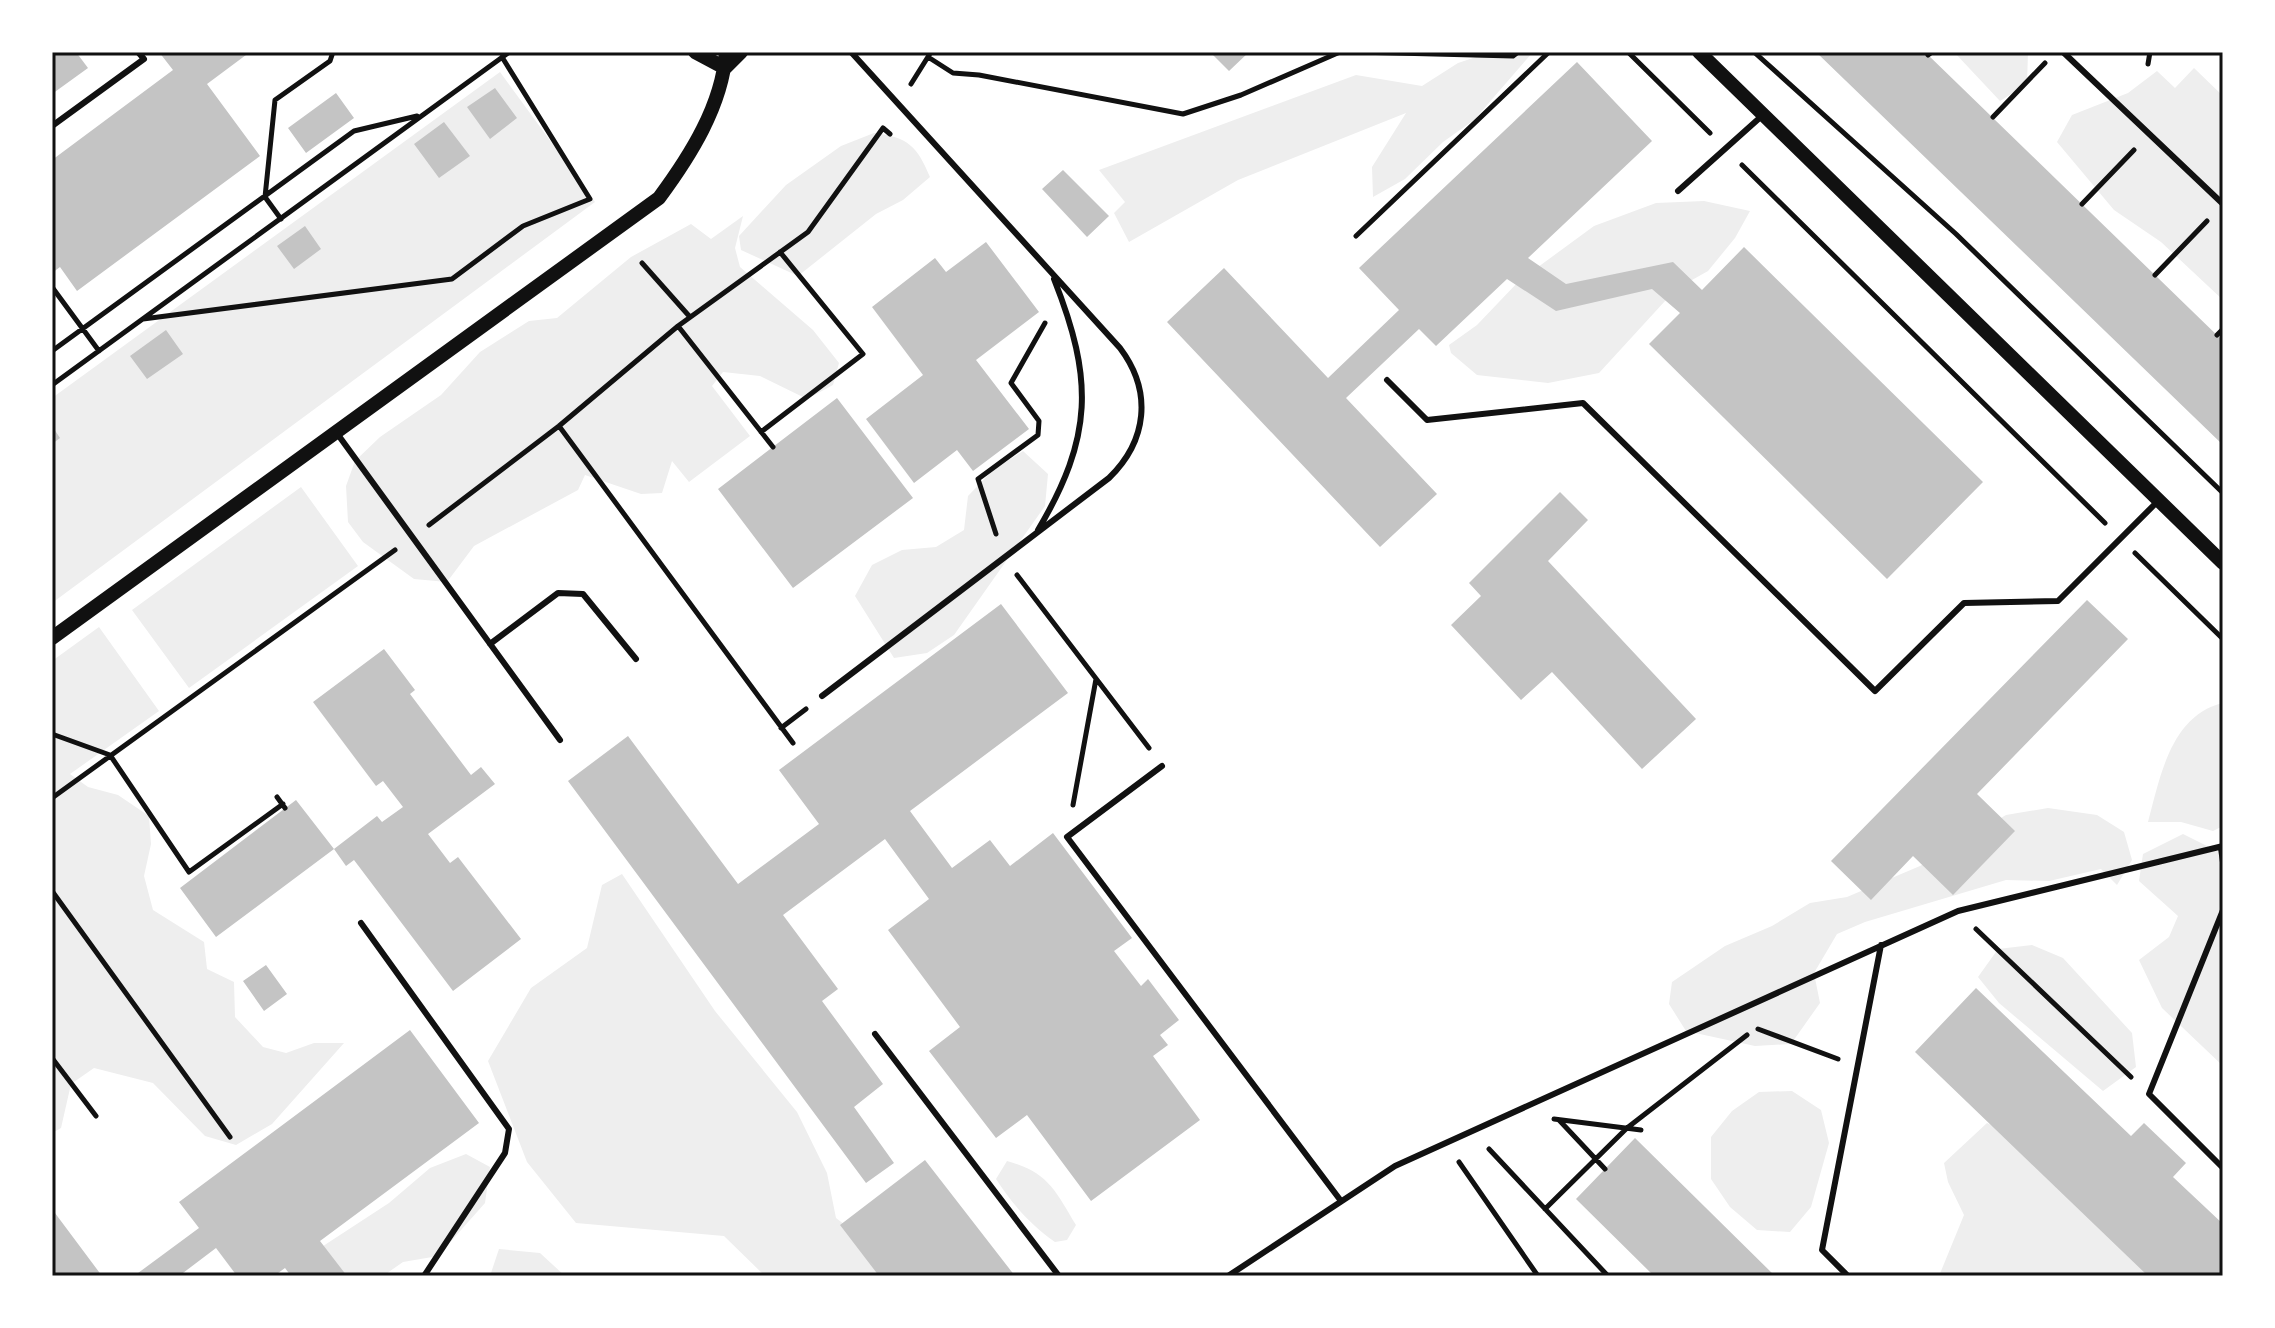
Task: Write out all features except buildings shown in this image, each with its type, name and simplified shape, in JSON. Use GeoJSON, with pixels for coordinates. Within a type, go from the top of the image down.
{"type":"FeatureCollection","features":[{"type":"Feature","properties":{"kind":"street"},"geometry":{"type":"LineString","coordinates":[[695,52],[725,68]]}},
{"type":"Feature","properties":{"kind":"street"},"geometry":{"type":"LineString","coordinates":[[52,638],[659,198],[694,152],[725,68],[726,52]]}},
{"type":"Feature","properties":{"kind":"street"},"geometry":{"type":"LineString","coordinates":[[725,68],[741,52]]}},
{"type":"Feature","properties":{"kind":"street"},"geometry":{"type":"LineString","coordinates":[[1699,52],[2223,563]]}},
{"type":"Feature","properties":{"kind":"lane"},"geometry":{"type":"LineString","coordinates":[[52,126],[144,59],[138,52]]}},
{"type":"Feature","properties":{"kind":"lane"},"geometry":{"type":"LineString","coordinates":[[822,696],[1035,536],[1122,465],[1132,451],[1143,416],[1138,380],[1131,363],[851,52]]}},
{"type":"Feature","properties":{"kind":"lane"},"geometry":{"type":"LineString","coordinates":[[2063,52],[2223,204]]}},
{"type":"Feature","properties":{"kind":"lane"},"geometry":{"type":"LineString","coordinates":[[1678,191],[1764,114]]}},
{"type":"Feature","properties":{"kind":"lane"},"geometry":{"type":"LineString","coordinates":[[1035,536],[1060,493],[1076,452],[1083,411],[1075,343],[1051,272]]}},
{"type":"Feature","properties":{"kind":"lane"},"geometry":{"type":"LineString","coordinates":[[1387,380],[1427,420],[1583,403],[1875,691],[1964,603],[2058,601],[2159,500]]}},
{"type":"Feature","properties":{"kind":"lane"},"geometry":{"type":"LineString","coordinates":[[336,432],[560,740]]}},
{"type":"Feature","properties":{"kind":"lane"},"geometry":{"type":"LineString","coordinates":[[490,644],[558,593],[583,594],[636,659]]}},
{"type":"Feature","properties":{"kind":"lane"},"geometry":{"type":"LineString","coordinates":[[1162,766],[1067,837],[1341,1201]]}},
{"type":"Feature","properties":{"kind":"lane"},"geometry":{"type":"LineString","coordinates":[[1228,1276],[1395,1166],[1958,911],[2222,847],[2223,862]]}},
{"type":"Feature","properties":{"kind":"lane"},"geometry":{"type":"LineString","coordinates":[[2223,910],[2149,1094],[2223,1168]]}},
{"type":"Feature","properties":{"kind":"lane"},"geometry":{"type":"LineString","coordinates":[[361,923],[509,1129],[505,1153],[424,1276]]}},
{"type":"Feature","properties":{"kind":"lane"},"geometry":{"type":"LineString","coordinates":[[1848,1276],[1822,1250],[1881,945]]}},
{"type":"Feature","properties":{"kind":"lane"},"geometry":{"type":"LineString","coordinates":[[875,1034],[1059,1276]]}},
{"type":"Feature","properties":{"kind":"path"},"geometry":{"type":"LineString","coordinates":[[281,219],[265,197],[275,100],[330,61],[333,52]]}},
{"type":"Feature","properties":{"kind":"path"},"geometry":{"type":"LineString","coordinates":[[911,85],[929,55],[953,73],[979,75],[1183,114],[1241,95],[1340,52]]}},
{"type":"Feature","properties":{"kind":"path"},"geometry":{"type":"LineString","coordinates":[[1356,52],[1513,56],[1518,52]]}},
{"type":"Feature","properties":{"kind":"path"},"geometry":{"type":"LineString","coordinates":[[1356,236],[1549,52]]}},
{"type":"Feature","properties":{"kind":"path"},"geometry":{"type":"LineString","coordinates":[[1628,52],[2223,639]]}},
{"type":"Feature","properties":{"kind":"path"},"geometry":{"type":"LineString","coordinates":[[1754,52],[1956,234],[2223,493]]}},
{"type":"Feature","properties":{"kind":"path"},"geometry":{"type":"LineString","coordinates":[[1993,117],[2056,52]]}},
{"type":"Feature","properties":{"kind":"path"},"geometry":{"type":"LineString","coordinates":[[2148,64],[2150,52]]}},
{"type":"Feature","properties":{"kind":"path"},"geometry":{"type":"LineString","coordinates":[[52,385],[505,55],[590,199],[523,226],[452,279],[143,319]]}},
{"type":"Feature","properties":{"kind":"path"},"geometry":{"type":"LineString","coordinates":[[52,351],[354,131],[423,114]]}},
{"type":"Feature","properties":{"kind":"path"},"geometry":{"type":"LineString","coordinates":[[52,798],[413,537],[559,426],[678,326],[808,232],[883,128],[894,138]]}},
{"type":"Feature","properties":{"kind":"path"},"geometry":{"type":"LineString","coordinates":[[2082,204],[2149,134]]}},
{"type":"Feature","properties":{"kind":"path"},"geometry":{"type":"LineString","coordinates":[[2155,275],[2223,204]]}},
{"type":"Feature","properties":{"kind":"path"},"geometry":{"type":"LineString","coordinates":[[761,432],[863,354],[780,252]]}},
{"type":"Feature","properties":{"kind":"path"},"geometry":{"type":"LineString","coordinates":[[642,263],[690,317]]}},
{"type":"Feature","properties":{"kind":"path"},"geometry":{"type":"LineString","coordinates":[[52,287],[99,351]]}},
{"type":"Feature","properties":{"kind":"path"},"geometry":{"type":"LineString","coordinates":[[1048,319],[1011,383],[1039,421],[1038,435],[978,479],[1005,559],[1162,766]]}},
{"type":"Feature","properties":{"kind":"path"},"geometry":{"type":"LineString","coordinates":[[678,326],[773,447]]}},
{"type":"Feature","properties":{"kind":"path"},"geometry":{"type":"LineString","coordinates":[[2217,335],[2223,329]]}},
{"type":"Feature","properties":{"kind":"path"},"geometry":{"type":"LineString","coordinates":[[559,426],[793,743]]}},
{"type":"Feature","properties":{"kind":"path"},"geometry":{"type":"LineString","coordinates":[[1067,837],[1096,679]]}},
{"type":"Feature","properties":{"kind":"path"},"geometry":{"type":"LineString","coordinates":[[781,728],[822,696]]}},
{"type":"Feature","properties":{"kind":"path"},"geometry":{"type":"LineString","coordinates":[[52,734],[110,755],[191,875],[284,806],[277,797]]}},
{"type":"Feature","properties":{"kind":"path"},"geometry":{"type":"LineString","coordinates":[[52,891],[230,1137]]}},
{"type":"Feature","properties":{"kind":"path"},"geometry":{"type":"LineString","coordinates":[[1958,911],[2149,1094]]}},
{"type":"Feature","properties":{"kind":"path"},"geometry":{"type":"LineString","coordinates":[[1723,1017],[1858,1066]]}},
{"type":"Feature","properties":{"kind":"path"},"geometry":{"type":"LineString","coordinates":[[1545,1209],[1627,1128],[1768,1019]]}},
{"type":"Feature","properties":{"kind":"path"},"geometry":{"type":"LineString","coordinates":[[52,1058],[96,1116]]}},
{"type":"Feature","properties":{"kind":"path"},"geometry":{"type":"LineString","coordinates":[[1520,1108],[1559,1120],[1641,1130]]}},
{"type":"Feature","properties":{"kind":"path"},"geometry":{"type":"LineString","coordinates":[[1559,1120],[1605,1169]]}},
{"type":"Feature","properties":{"kind":"path"},"geometry":{"type":"LineString","coordinates":[[1472,1131],[1608,1276]]}},
{"type":"Feature","properties":{"kind":"path"},"geometry":{"type":"LineString","coordinates":[[1446,1142],[1538,1276]]}},
{"type":"Feature","properties":{"kind":"shaded area"},"geometry":{"type":"Polygon","coordinates":[[[1491,52],[1533,52],[1474,120],[1443,142],[1405,179],[1373,197],[1372,167],[1406,113],[1238,180],[1129,242],[1114,213],[1125,202],[1099,170],[1356,75],[1422,86],[1458,63],[1491,52]]]}},
{"type":"Feature","properties":{"kind":"shaded area"},"geometry":{"type":"Polygon","coordinates":[[[1954,52],[2028,52],[2027,84],[2000,101],[1954,52]]]}},
{"type":"Feature","properties":{"kind":"shaded area"},"geometry":{"type":"Polygon","coordinates":[[[2194,68],[2223,96],[2223,300],[2161,242],[2114,210],[2057,142],[2072,115],[2128,93],[2157,71],[2175,88],[2194,68]]]}},
{"type":"Feature","properties":{"kind":"shaded area"},"geometry":{"type":"Polygon","coordinates":[[[500,72],[595,202],[52,603],[52,398],[500,72]]]}},
{"type":"Feature","properties":{"kind":"shaded area"},"geometry":{"type":"Polygon","coordinates":[[[874,133],[895,137],[910,145],[921,158],[930,177],[903,200],[876,214],[798,276],[741,250],[739,236],[786,185],[841,146],[874,133]]]}},
{"type":"Feature","properties":{"kind":"shaded area"},"geometry":{"type":"Polygon","coordinates":[[[1704,201],[1750,211],[1735,238],[1708,271],[1676,289],[1599,373],[1548,383],[1477,375],[1451,353],[1449,345],[1477,325],[1519,281],[1594,226],[1656,203],[1704,201]]]}},
{"type":"Feature","properties":{"kind":"shaded area"},"geometry":{"type":"Polygon","coordinates":[[[743,216],[735,248],[740,267],[813,330],[839,363],[833,385],[807,399],[760,376],[723,372],[712,386],[750,436],[689,482],[672,461],[662,493],[641,494],[585,475],[578,490],[474,546],[447,582],[414,579],[363,542],[348,522],[346,486],[355,461],[380,437],[441,395],[480,352],[529,321],[557,318],[631,257],[691,224],[711,239],[743,216]]]}},
{"type":"Feature","properties":{"kind":"shaded area"},"geometry":{"type":"Polygon","coordinates":[[[1023,451],[1048,474],[1045,506],[954,635],[927,653],[894,658],[855,596],[872,565],[902,550],[936,547],[964,530],[968,496],[993,470],[1023,451]]]}},
{"type":"Feature","properties":{"kind":"shaded area"},"geometry":{"type":"Polygon","coordinates":[[[301,487],[358,566],[189,688],[132,610],[301,487]]]}},
{"type":"Feature","properties":{"kind":"shaded area"},"geometry":{"type":"Polygon","coordinates":[[[99,627],[159,711],[70,774],[88,787],[118,795],[149,816],[151,844],[144,876],[153,910],[204,942],[207,969],[234,982],[235,1017],[263,1047],[286,1053],[314,1043],[344,1043],[272,1124],[236,1145],[205,1136],[153,1083],[94,1068],[71,1084],[61,1128],[52,1133],[52,661],[99,627]]]}},
{"type":"Feature","properties":{"kind":"shaded area"},"geometry":{"type":"Polygon","coordinates":[[[2223,703],[2223,826],[2213,831],[2181,822],[2148,822],[2163,768],[2180,734],[2191,720],[2223,703]]]}},
{"type":"Feature","properties":{"kind":"shaded area"},"geometry":{"type":"Polygon","coordinates":[[[2048,808],[2097,815],[2124,832],[2132,860],[2117,885],[2101,869],[2049,881],[2006,880],[1865,922],[1837,934],[1814,973],[1820,1003],[1791,1044],[1755,1046],[1686,1031],[1669,1004],[1672,982],[1725,946],[1772,926],[1810,903],[1847,897],[1920,866],[2006,815],[2048,808]]]}},
{"type":"Feature","properties":{"kind":"shaded area"},"geometry":{"type":"Polygon","coordinates":[[[2183,834],[2223,854],[2223,1066],[2162,1008],[2139,960],[2169,937],[2178,916],[2139,881],[2143,854],[2183,834]]]}},
{"type":"Feature","properties":{"kind":"shaded area"},"geometry":{"type":"Polygon","coordinates":[[[622,874],[715,1011],[797,1112],[827,1173],[836,1218],[880,1252],[890,1276],[765,1276],[724,1236],[576,1223],[527,1162],[488,1061],[531,988],[587,948],[602,885],[622,874]]]}},
{"type":"Feature","properties":{"kind":"shaded area"},"geometry":{"type":"Polygon","coordinates":[[[2032,945],[2063,958],[2132,1033],[2136,1067],[2103,1091],[1999,1003],[1978,977],[1998,949],[2032,945]]]}},
{"type":"Feature","properties":{"kind":"shaded area"},"geometry":{"type":"Polygon","coordinates":[[[1792,1091],[1821,1110],[1829,1143],[1811,1207],[1790,1232],[1757,1230],[1730,1207],[1711,1179],[1711,1137],[1732,1111],[1759,1092],[1792,1091]]]}},
{"type":"Feature","properties":{"kind":"shaded area"},"geometry":{"type":"Polygon","coordinates":[[[1987,1123],[2048,1153],[2164,1276],[1939,1276],[1964,1215],[1948,1182],[1944,1163],[1987,1123]]]}},
{"type":"Feature","properties":{"kind":"shaded area"},"geometry":{"type":"Polygon","coordinates":[[[466,1154],[490,1167],[485,1203],[438,1256],[403,1262],[383,1276],[318,1276],[317,1250],[389,1203],[430,1168],[466,1154]]]}},
{"type":"Feature","properties":{"kind":"shaded area"},"geometry":{"type":"Polygon","coordinates":[[[1007,1161],[1032,1171],[1056,1192],[1076,1225],[1067,1240],[1055,1242],[1030,1221],[1009,1197],[996,1179],[1007,1161]]]}},
{"type":"Feature","properties":{"kind":"shaded area"},"geometry":{"type":"Polygon","coordinates":[[[499,1249],[540,1253],[565,1276],[490,1276],[499,1249]]]}}]}
